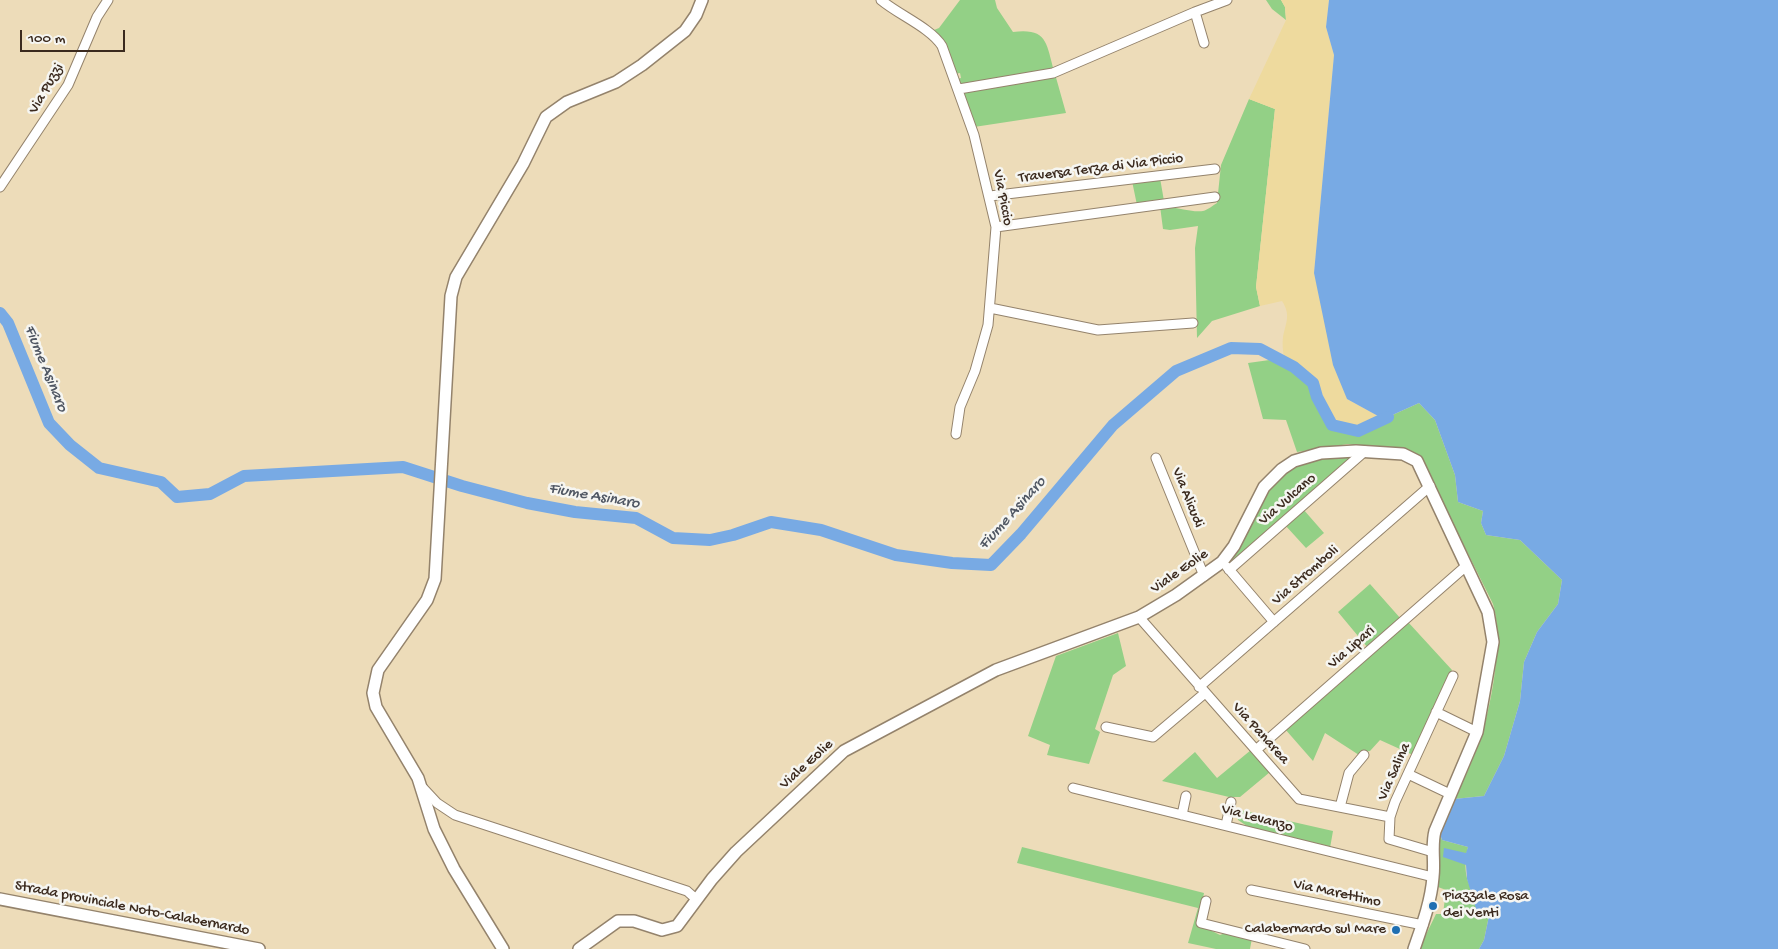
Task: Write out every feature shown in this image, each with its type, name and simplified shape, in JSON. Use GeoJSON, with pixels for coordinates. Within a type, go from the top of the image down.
{"type":"FeatureCollection","features":[{"type":"Feature","properties":{"kind":"street","name":"Via Puzzi"},"geometry":{"type":"LineString","coordinates":[[0,187],[68,85],[97,18],[108,0]]}},
{"type":"Feature","properties":{"kind":"street"},"geometry":{"type":"LineString","coordinates":[[696,899],[687,891],[455,815],[437,803],[423,788],[376,707],[373,684],[382,662],[427,600],[431,591],[437,560],[450,310],[456,277],[523,164],[540,127],[552,111],[567,102],[616,82],[642,65],[685,31],[696,15],[702,0]]}},
{"type":"Feature","properties":{"kind":"street","name":"Via Piccio"},"geometry":{"type":"LineString","coordinates":[[881,0],[897,13],[936,37],[959,89],[974,135],[996,227],[990,308],[984,344],[960,407],[956,434]]}},
{"type":"Feature","properties":{"kind":"street"},"geometry":{"type":"LineString","coordinates":[[959,89],[1053,73],[1227,0]]}},
{"type":"Feature","properties":{"kind":"street"},"geometry":{"type":"LineString","coordinates":[[1195,12],[1204,44]]}},
{"type":"Feature","properties":{"kind":"street","name":"Traversa Terza di Via Piccio"},"geometry":{"type":"LineString","coordinates":[[990,196],[1215,169]]}},
{"type":"Feature","properties":{"kind":"street"},"geometry":{"type":"LineString","coordinates":[[996,227],[1215,197]]}},
{"type":"Feature","properties":{"kind":"street"},"geometry":{"type":"LineString","coordinates":[[990,308],[1098,330],[1193,323]]}},
{"type":"Feature","properties":{"kind":"street","name":"Viale Eolie"},"geometry":{"type":"LineString","coordinates":[[579,949],[618,921],[634,921],[662,930],[672,928],[689,912],[696,899],[736,852],[844,751],[996,670],[1139,617],[1204,576],[1225,566],[1264,488],[1282,469],[1308,455],[1365,451],[1383,451],[1410,456],[1422,468],[1488,612],[1492,632],[1491,657],[1477,732],[1435,831],[1432,852],[1433,877],[1414,949]]}},
{"type":"Feature","properties":{"kind":"street","name":"Via Vulcano"},"geometry":{"type":"LineString","coordinates":[[1225,566],[1365,451]]}},
{"type":"Feature","properties":{"kind":"street","name":"Via Alicudi"},"geometry":{"type":"LineString","coordinates":[[1156,458],[1204,576]]}},
{"type":"Feature","properties":{"kind":"street","name":"Via Stromboli"},"geometry":{"type":"LineString","coordinates":[[1106,727],[1153,737],[1274,622],[1430,486]]}},
{"type":"Feature","properties":{"kind":"street"},"geometry":{"type":"LineString","coordinates":[[1225,566],[1274,622]]}},
{"type":"Feature","properties":{"kind":"street","name":"Via Lipari"},"geometry":{"type":"LineString","coordinates":[[1256,750],[1466,566]]}},
{"type":"Feature","properties":{"kind":"street","name":"Via Panarea"},"geometry":{"type":"LineString","coordinates":[[1139,617],[1299,799],[1390,817]]}},
{"type":"Feature","properties":{"kind":"street","name":"Via Salina"},"geometry":{"type":"LineString","coordinates":[[1432,852],[1389,839],[1390,817],[1453,676]]}},
{"type":"Feature","properties":{"kind":"street"},"geometry":{"type":"LineString","coordinates":[[1436,712],[1477,732]]}},
{"type":"Feature","properties":{"kind":"street"},"geometry":{"type":"LineString","coordinates":[[1340,807],[1349,773],[1364,755]]}},
{"type":"Feature","properties":{"kind":"street"},"geometry":{"type":"LineString","coordinates":[[1408,774],[1450,794]]}},
{"type":"Feature","properties":{"kind":"street"},"geometry":{"type":"LineString","coordinates":[[423,788],[434,829],[464,887],[503,949]]}},
{"type":"Feature","properties":{"kind":"street","name":"Via Levanzo"},"geometry":{"type":"LineString","coordinates":[[1073,788],[1433,877]]}},
{"type":"Feature","properties":{"kind":"street"},"geometry":{"type":"LineString","coordinates":[[1182,815],[1186,796]]}},
{"type":"Feature","properties":{"kind":"street"},"geometry":{"type":"LineString","coordinates":[[1226,825],[1232,802]]}},
{"type":"Feature","properties":{"kind":"street","name":"Via Marettimo"},"geometry":{"type":"LineString","coordinates":[[1250,890],[1420,925]]}},
{"type":"Feature","properties":{"kind":"street","name":"Strada provinciale Noto-Calabernardo"},"geometry":{"type":"LineString","coordinates":[[0,899],[259,949]]}},
{"type":"Feature","properties":{"kind":"street"},"geometry":{"type":"LineString","coordinates":[[1206,901],[1201,923],[1306,949]]}},
{"type":"Feature","properties":{"kind":"street"},"geometry":{"type":"LineString","coordinates":[[495,935],[495,949]]}},
{"type":"Feature","properties":{"kind":"green space"},"geometry":{"type":"Polygon","coordinates":[[[960,0],[995,0],[997,8],[1013,32],[1033,32],[1043,39],[1054,71],[962,85],[957,79],[961,78],[960,73],[955,74],[945,47],[934,30],[939,28],[960,0]]]}},
{"type":"Feature","properties":{"kind":"green space"},"geometry":{"type":"Polygon","coordinates":[[[1266,0],[1281,0],[1285,7],[1286,20],[1272,9],[1266,0]]]}},
{"type":"Feature","properties":{"kind":"green space"},"geometry":{"type":"Polygon","coordinates":[[[1055,74],[1066,113],[974,127],[963,93],[967,90],[1055,74]]]}},
{"type":"Feature","properties":{"kind":"green space"},"geometry":{"type":"Polygon","coordinates":[[[1249,99],[1275,109],[1256,287],[1260,306],[1212,321],[1197,338],[1195,248],[1198,226],[1170,230],[1163,229],[1160,206],[1203,211],[1217,203],[1221,165],[1249,99]]]}},
{"type":"Feature","properties":{"kind":"green space"},"geometry":{"type":"Polygon","coordinates":[[[1160,178],[1164,201],[1137,205],[1132,181],[1160,178]]]}},
{"type":"Feature","properties":{"kind":"green space"},"geometry":{"type":"Polygon","coordinates":[[[1284,358],[1307,374],[1316,385],[1327,410],[1361,426],[1378,416],[1388,417],[1419,403],[1435,420],[1455,475],[1458,502],[1483,511],[1481,523],[1486,535],[1520,540],[1562,580],[1558,604],[1537,632],[1524,662],[1520,701],[1504,756],[1484,796],[1454,799],[1478,745],[1489,705],[1496,661],[1497,639],[1493,604],[1420,457],[1348,444],[1297,452],[1286,420],[1263,419],[1248,363],[1284,358]]]}},
{"type":"Feature","properties":{"kind":"green space"},"geometry":{"type":"Polygon","coordinates":[[[1356,455],[1234,563],[1230,563],[1265,491],[1279,476],[1310,458],[1356,455]]]}},
{"type":"Feature","properties":{"kind":"green space"},"geometry":{"type":"Polygon","coordinates":[[[1303,509],[1324,533],[1306,548],[1285,525],[1303,509]]]}},
{"type":"Feature","properties":{"kind":"green space"},"geometry":{"type":"Polygon","coordinates":[[[1370,584],[1401,619],[1368,648],[1338,612],[1370,584]]]}},
{"type":"Feature","properties":{"kind":"green space"},"geometry":{"type":"Polygon","coordinates":[[[1408,622],[1452,670],[1413,755],[1380,740],[1370,751],[1362,752],[1359,755],[1325,733],[1313,761],[1285,729],[1408,622]]]}},
{"type":"Feature","properties":{"kind":"green space"},"geometry":{"type":"Polygon","coordinates":[[[1118,633],[1126,666],[1113,675],[1095,729],[1100,732],[1089,764],[1047,755],[1050,745],[1028,736],[1056,656],[1118,633]]]}},
{"type":"Feature","properties":{"kind":"green space"},"geometry":{"type":"Polygon","coordinates":[[[1251,750],[1270,772],[1240,797],[1229,797],[1162,781],[1195,752],[1217,778],[1251,750]]]}},
{"type":"Feature","properties":{"kind":"green space"},"geometry":{"type":"Polygon","coordinates":[[[1236,809],[1333,831],[1330,848],[1253,830],[1238,820],[1236,809]]]}},
{"type":"Feature","properties":{"kind":"green space"},"geometry":{"type":"Polygon","coordinates":[[[1440,834],[1442,840],[1468,847],[1466,875],[1468,883],[1477,897],[1490,911],[1484,940],[1479,949],[1419,949],[1436,914],[1443,914],[1446,890],[1438,887],[1440,834]]]}},
{"type":"Feature","properties":{"kind":"green space"},"geometry":{"type":"Polygon","coordinates":[[[1022,847],[1204,893],[1198,924],[1220,935],[1228,932],[1252,938],[1250,949],[1216,949],[1188,943],[1198,908],[1017,863],[1022,847]]]}},
{"type":"Feature","properties":{"kind":"sand"},"geometry":{"type":"Polygon","coordinates":[[[1281,0],[1329,0],[1326,27],[1334,55],[1314,273],[1347,399],[1378,416],[1361,426],[1338,424],[1326,405],[1321,391],[1312,376],[1284,358],[1283,340],[1287,315],[1285,306],[1282,301],[1260,306],[1256,287],[1275,109],[1249,99],[1286,20],[1285,7],[1281,0]]]}},
{"type":"Feature","properties":{"kind":"water"},"geometry":{"type":"Polygon","coordinates":[[[1329,0],[1778,0],[1778,949],[1479,949],[1484,940],[1490,911],[1477,912],[1467,879],[1466,865],[1443,857],[1444,848],[1466,853],[1468,847],[1442,840],[1440,834],[1454,799],[1484,796],[1504,756],[1520,701],[1524,662],[1537,632],[1558,604],[1562,580],[1520,540],[1486,535],[1481,523],[1483,511],[1458,502],[1455,475],[1435,420],[1419,403],[1388,417],[1378,416],[1347,399],[1333,365],[1314,273],[1334,55],[1326,27],[1329,0]]]}},
{"type":"Feature","properties":{"kind":"waterway","name":"Fiume Asinaro"},"geometry":{"type":"LineString","coordinates":[[0,313],[8,323],[49,423],[70,445],[99,468],[161,482],[177,497],[210,494],[244,476],[403,467],[462,486],[527,503],[575,512],[636,518],[673,538],[710,540],[733,535],[771,522],[821,530],[896,555],[952,563],[991,565],[1021,534],[1113,425],[1176,371],[1231,348],[1260,349],[1294,367],[1313,383],[1317,397],[1332,425],[1358,431],[1388,417]]}},
{"type":"Feature","properties":{"kind":"place","name":"Piazzale Rosa dei Venti"},"geometry":{"type":"Point","coordinates":[1433,906]}},
{"type":"Feature","properties":{"kind":"place","name":"Calabernardo sul Mare"},"geometry":{"type":"Point","coordinates":[1396,930]}}]}
